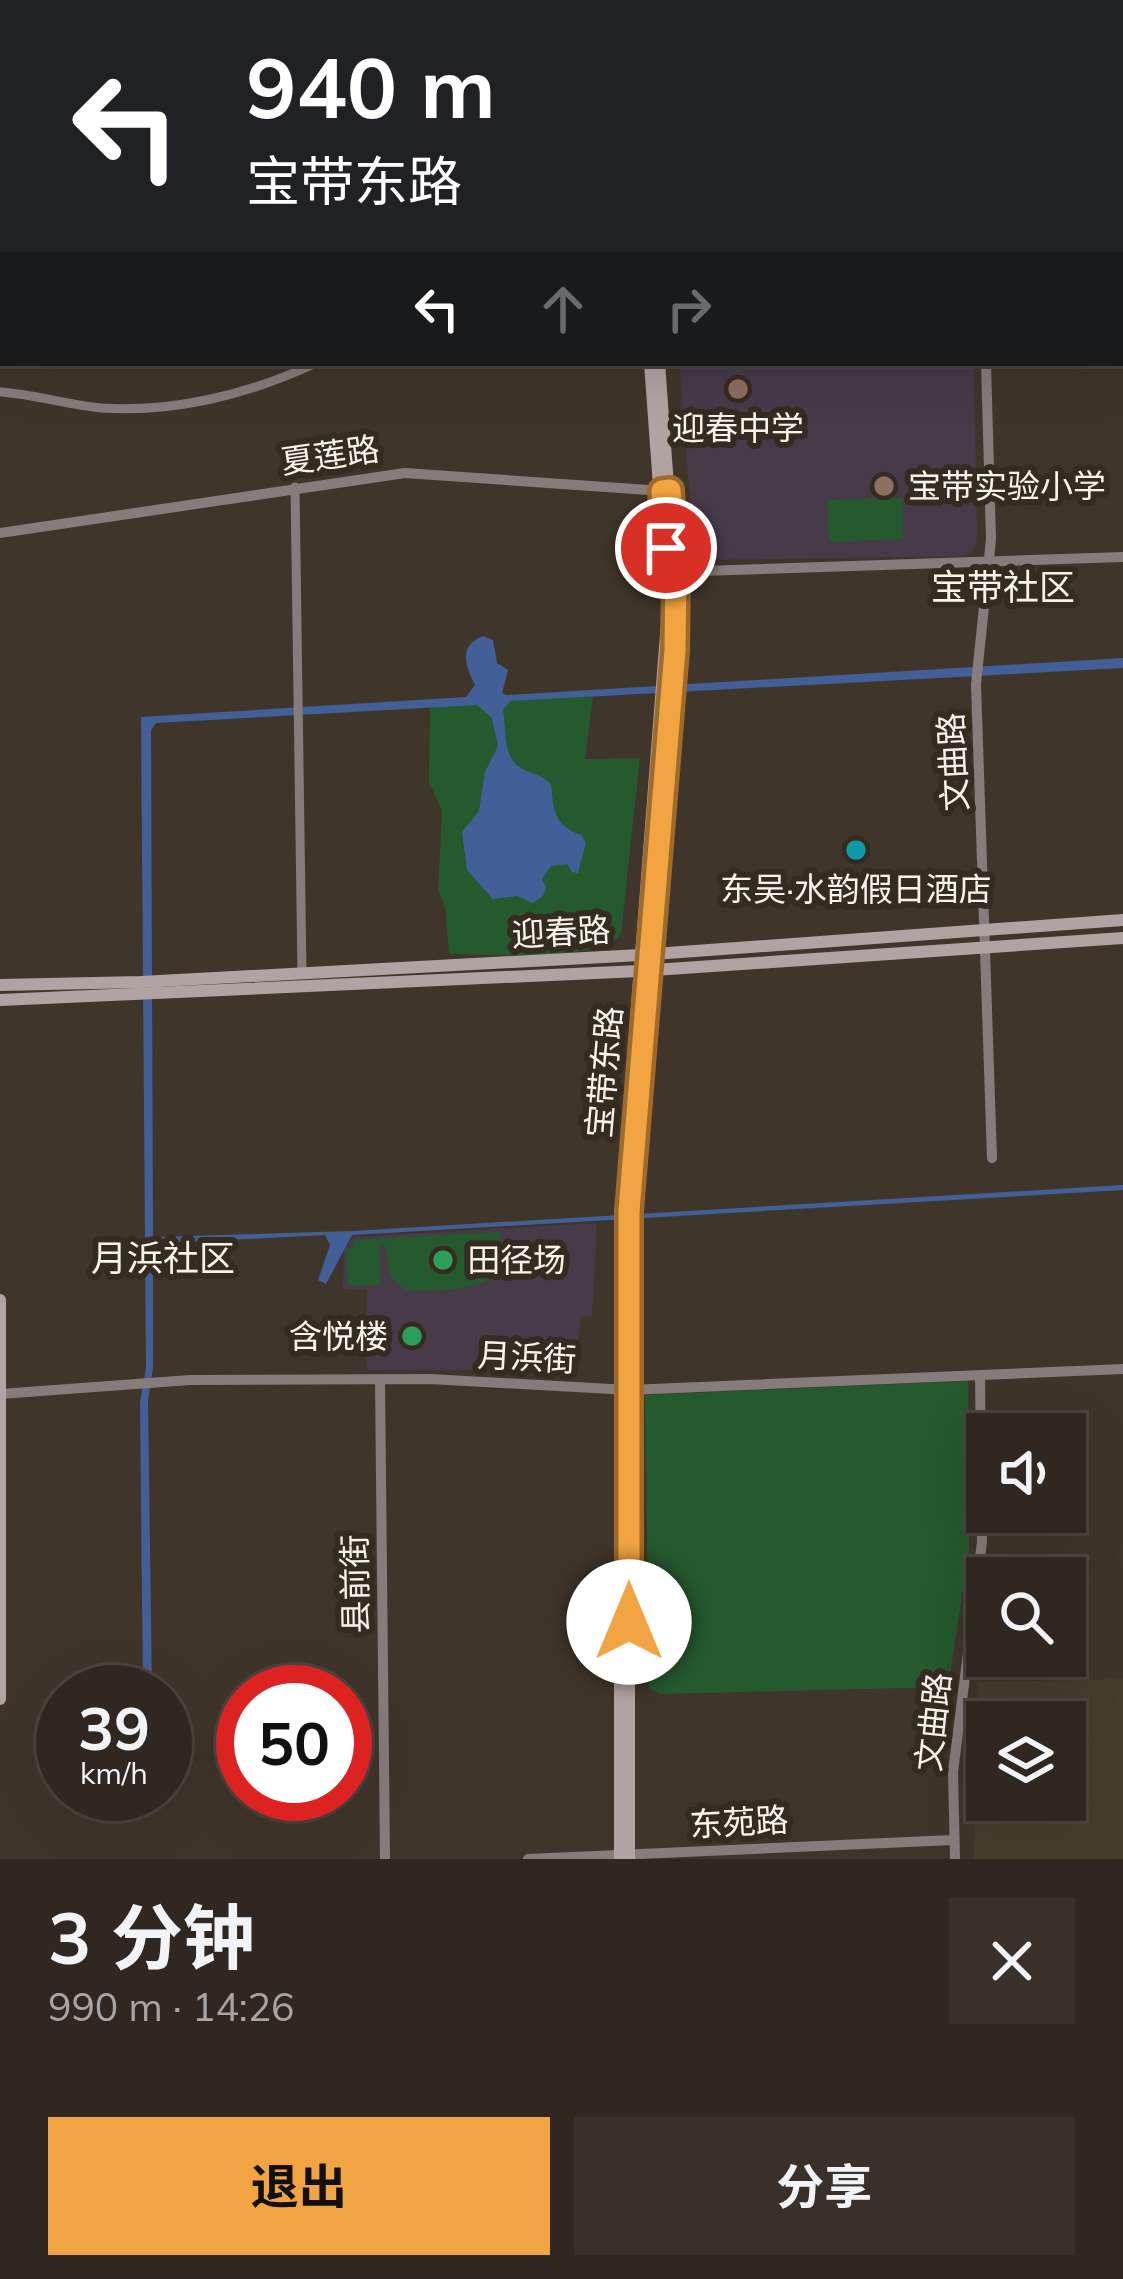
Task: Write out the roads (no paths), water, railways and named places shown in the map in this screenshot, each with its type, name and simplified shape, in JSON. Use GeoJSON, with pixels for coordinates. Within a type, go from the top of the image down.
{"type":"FeatureCollection","features":[{"type":"Feature","properties":{"kind":"main road","name":"宝带东路"},"geometry":{"type":"LineString","coordinates":[[625,1857],[625,1218],[666,719],[672,572],[655,366]]}},
{"type":"Feature","properties":{"kind":"main road","name":"迎春路"},"geometry":{"type":"LineString","coordinates":[[0,1000],[302,974],[1123,920]]}},
{"type":"Feature","properties":{"kind":"main road","name":"迎春路"},"geometry":{"type":"LineString","coordinates":[[0,986],[145,988],[644,970],[1123,938]]}},
{"type":"Feature","properties":{"kind":"main road"},"geometry":{"type":"LineString","coordinates":[[0,1300],[0,1699]]}},
{"type":"Feature","properties":{"kind":"street"},"geometry":{"type":"LineString","coordinates":[[0,392],[98,407],[149,408],[266,385],[309,366]]}},
{"type":"Feature","properties":{"kind":"street","name":"文曲路"},"geometry":{"type":"LineString","coordinates":[[986,366],[989,562],[976,680],[992,1158]]}},
{"type":"Feature","properties":{"kind":"street","name":"夏莲路"},"geometry":{"type":"LineString","coordinates":[[0,533],[295,487],[422,473],[666,491]]}},
{"type":"Feature","properties":{"kind":"street"},"geometry":{"type":"LineString","coordinates":[[295,487],[302,974]]}},
{"type":"Feature","properties":{"kind":"street"},"geometry":{"type":"LineString","coordinates":[[672,572],[1123,557]]}},
{"type":"Feature","properties":{"kind":"street","name":"月浜街"},"geometry":{"type":"LineString","coordinates":[[0,1394],[155,1383],[380,1380],[625,1390],[1123,1369]]}},
{"type":"Feature","properties":{"kind":"street","name":"文曲路"},"geometry":{"type":"LineString","coordinates":[[955,1859],[953,1772],[982,1542],[980,1376]]}},
{"type":"Feature","properties":{"kind":"street","name":"县前街"},"geometry":{"type":"LineString","coordinates":[[380,1380],[385,1859]]}},
{"type":"Feature","properties":{"kind":"street","name":"东苑路"},"geometry":{"type":"LineString","coordinates":[[528,1859],[953,1840]]}},
{"type":"Feature","properties":{"kind":"water"},"geometry":{"type":"Polygon","coordinates":[[[483,636],[493,640],[497,663],[508,670],[502,693],[506,695],[1123,658],[1123,668],[510,701],[503,710],[513,761],[551,784],[560,821],[581,834],[586,843],[578,873],[567,864],[551,866],[542,879],[543,896],[533,903],[517,896],[493,899],[467,870],[462,832],[479,811],[485,772],[498,746],[492,718],[477,705],[156,723],[151,730],[153,1237],[353,1231],[1123,1185],[1123,1190],[352,1235],[326,1284],[318,1280],[330,1245],[325,1235],[153,1244],[153,1368],[148,1400],[152,1665],[143,1665],[140,1402],[146,1368],[141,717],[466,697],[475,685],[467,651],[483,636]]]}},
{"type":"Feature","properties":{"kind":"place","name":"迎春中学"},"geometry":{"type":"Point","coordinates":[738,389]}},
{"type":"Feature","properties":{"kind":"place","name":"宝带实验小学"},"geometry":{"type":"Point","coordinates":[884,486]}},
{"type":"Feature","properties":{"kind":"place","name":"东吴·水韵假日酒店"},"geometry":{"type":"Point","coordinates":[856,850]}},
{"type":"Feature","properties":{"kind":"place","name":"田径场"},"geometry":{"type":"Point","coordinates":[443,1260]}},
{"type":"Feature","properties":{"kind":"place","name":"含悦楼"},"geometry":{"type":"Point","coordinates":[412,1336]}},
{"type":"Feature","properties":{"kind":"district","name":"宝带社区"},"geometry":{"type":"Point","coordinates":[1003,587]}},
{"type":"Feature","properties":{"kind":"district","name":"月浜社区"},"geometry":{"type":"Point","coordinates":[163,1258]}}]}
